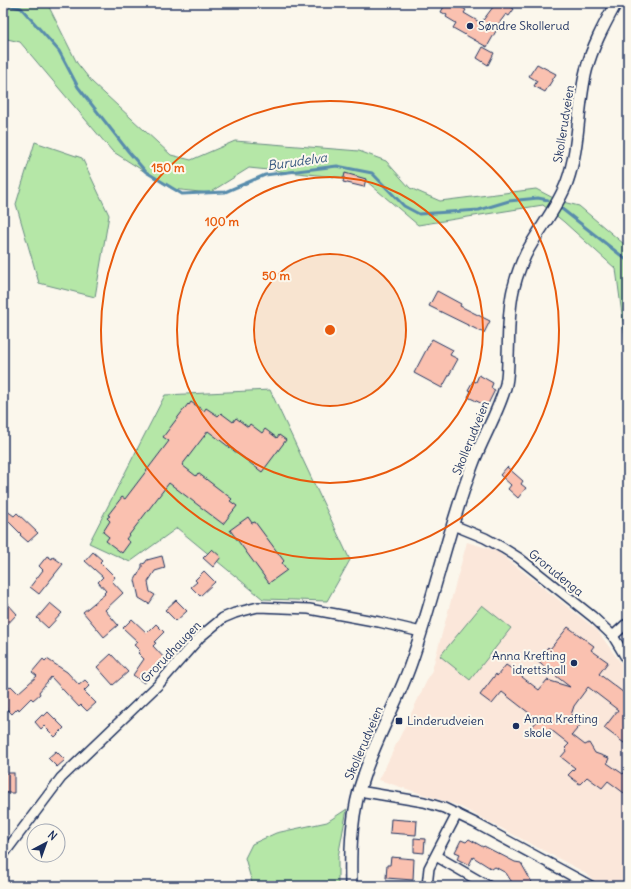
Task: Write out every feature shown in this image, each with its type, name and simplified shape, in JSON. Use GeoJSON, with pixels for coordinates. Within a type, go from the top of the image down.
{"type":"FeatureCollection","features":[{"type":"Feature","properties":{"kind":"street","name":"Skollerudveien"},"geometry":{"type":"LineString","coordinates":[[351,886],[352,827],[359,791],[369,762],[404,683],[472,466],[502,397],[508,372],[510,305],[518,273],[531,245],[559,201],[568,180],[576,141],[581,98],[586,72],[592,51],[616,3]]}},
{"type":"Feature","properties":{"kind":"street","name":"Grorudenga"},"geometry":{"type":"LineString","coordinates":[[453,525],[485,538],[519,558],[593,617],[613,636],[628,661]]}},
{"type":"Feature","properties":{"kind":"street","name":"Grorudhaugen"},"geometry":{"type":"LineString","coordinates":[[3,854],[61,778],[158,685],[200,637],[223,618],[258,607],[310,609],[379,622],[421,632]]}},
{"type":"Feature","properties":{"kind":"street"},"geometry":{"type":"LineString","coordinates":[[613,636],[628,624]]}},
{"type":"Feature","properties":{"kind":"street"},"geometry":{"type":"LineString","coordinates":[[359,791],[424,802],[444,808],[591,886]]}},
{"type":"Feature","properties":{"kind":"street"},"geometry":{"type":"LineString","coordinates":[[427,886],[429,868],[457,814]]}},
{"type":"Feature","properties":{"kind":"street"},"geometry":{"type":"LineString","coordinates":[[436,856],[488,886]]}},
{"type":"Feature","properties":{"kind":"shaded area","name":"Anna Krefting skole"},"geometry":{"type":"Polygon","coordinates":[[[467,542],[497,551],[597,630],[628,673],[628,886],[601,886],[582,871],[459,806],[379,780],[432,670],[467,542]]]}},
{"type":"Feature","properties":{"kind":"green space"},"geometry":{"type":"Polygon","coordinates":[[[3,3],[47,3],[77,63],[92,82],[171,155],[191,160],[235,141],[359,151],[386,161],[410,188],[440,201],[536,189],[559,201],[579,206],[624,244],[628,250],[628,360],[616,269],[543,205],[418,225],[365,180],[249,168],[209,193],[172,189],[112,151],[20,42],[3,38],[3,3]]]}},
{"type":"Feature","properties":{"kind":"green space"},"geometry":{"type":"Polygon","coordinates":[[[35,142],[82,158],[109,215],[95,297],[39,283],[16,204],[35,142]]]}},
{"type":"Feature","properties":{"kind":"green space"},"geometry":{"type":"Polygon","coordinates":[[[270,390],[350,560],[327,601],[263,599],[177,528],[130,562],[89,543],[165,395],[270,390]]]}},
{"type":"Feature","properties":{"kind":"green space"},"geometry":{"type":"Polygon","coordinates":[[[482,605],[511,628],[470,680],[440,656],[482,605]]]}},
{"type":"Feature","properties":{"kind":"green space"},"geometry":{"type":"Polygon","coordinates":[[[347,809],[338,857],[338,886],[253,886],[245,858],[252,844],[276,833],[327,822],[347,809]]]}},
{"type":"Feature","properties":{"kind":"building","name":"Søndre Skollerud"},"geometry":{"type":"Polygon","coordinates":[[[446,3],[454,3],[466,10],[464,13],[481,23],[496,3],[514,3],[511,7],[514,9],[509,16],[506,14],[494,30],[496,31],[487,47],[453,28],[456,23],[441,12],[446,3]]]}},
{"type":"Feature","properties":{"kind":"building"},"geometry":{"type":"Polygon","coordinates":[[[483,47],[494,53],[488,65],[477,58],[483,47]]]}},
{"type":"Feature","properties":{"kind":"building"},"geometry":{"type":"Polygon","coordinates":[[[537,64],[556,74],[545,92],[534,86],[537,81],[529,76],[537,64]]]}},
{"type":"Feature","properties":{"kind":"building"},"geometry":{"type":"Polygon","coordinates":[[[345,173],[366,179],[364,187],[343,182],[345,173]]]}},
{"type":"Feature","properties":{"kind":"building"},"geometry":{"type":"Polygon","coordinates":[[[437,291],[461,304],[460,306],[490,321],[484,333],[429,306],[437,291]]]}},
{"type":"Feature","properties":{"kind":"building"},"geometry":{"type":"Polygon","coordinates":[[[432,339],[453,350],[450,355],[458,359],[442,388],[414,373],[432,339]]]}},
{"type":"Feature","properties":{"kind":"building"},"geometry":{"type":"Polygon","coordinates":[[[479,375],[493,383],[491,388],[495,390],[487,406],[468,397],[471,391],[468,390],[473,381],[476,382],[479,375]]]}},
{"type":"Feature","properties":{"kind":"building"},"geometry":{"type":"Polygon","coordinates":[[[191,402],[204,411],[206,408],[218,416],[221,413],[233,422],[236,418],[248,427],[250,424],[262,433],[265,429],[277,438],[279,435],[286,440],[262,472],[208,431],[182,465],[196,476],[198,473],[232,499],[230,501],[237,506],[223,524],[169,483],[126,539],[130,542],[122,553],[106,541],[109,537],[103,532],[110,521],[107,518],[110,516],[108,515],[122,497],[125,499],[169,441],[163,437],[191,402]]]}},
{"type":"Feature","properties":{"kind":"building"},"geometry":{"type":"Polygon","coordinates":[[[507,467],[523,481],[521,484],[526,488],[518,498],[508,489],[511,485],[500,475],[507,467]]]}},
{"type":"Feature","properties":{"kind":"building"},"geometry":{"type":"Polygon","coordinates":[[[3,508],[14,516],[17,513],[38,533],[28,542],[3,516],[3,508]]]}},
{"type":"Feature","properties":{"kind":"building"},"geometry":{"type":"Polygon","coordinates":[[[248,517],[252,523],[255,522],[284,561],[282,563],[287,570],[269,583],[230,530],[248,517]]]}},
{"type":"Feature","properties":{"kind":"building"},"geometry":{"type":"Polygon","coordinates":[[[212,549],[221,557],[213,567],[203,558],[212,549]]]}},
{"type":"Feature","properties":{"kind":"building"},"geometry":{"type":"Polygon","coordinates":[[[93,552],[102,560],[100,562],[115,577],[112,581],[123,593],[105,610],[118,625],[104,637],[83,612],[105,594],[104,593],[106,591],[98,582],[103,577],[85,561],[93,552]]]}},
{"type":"Feature","properties":{"kind":"building"},"geometry":{"type":"Polygon","coordinates":[[[47,556],[52,559],[53,557],[63,564],[39,594],[30,587],[43,570],[39,566],[47,556]]]}},
{"type":"Feature","properties":{"kind":"building"},"geometry":{"type":"Polygon","coordinates":[[[162,556],[165,568],[155,571],[148,582],[150,592],[155,595],[149,604],[139,598],[135,580],[142,567],[142,564],[147,560],[162,556]]]}},
{"type":"Feature","properties":{"kind":"building"},"geometry":{"type":"Polygon","coordinates":[[[204,571],[215,582],[200,596],[191,587],[197,582],[195,580],[204,571]]]}},
{"type":"Feature","properties":{"kind":"building"},"geometry":{"type":"Polygon","coordinates":[[[176,600],[187,611],[176,621],[165,610],[176,600]]]}},
{"type":"Feature","properties":{"kind":"building"},"geometry":{"type":"Polygon","coordinates":[[[7,603],[17,614],[3,629],[3,607],[7,603]]]}},
{"type":"Feature","properties":{"kind":"building"},"geometry":{"type":"Polygon","coordinates":[[[50,603],[62,613],[48,628],[37,618],[50,603]]]}},
{"type":"Feature","properties":{"kind":"building"},"geometry":{"type":"Polygon","coordinates":[[[132,619],[147,633],[156,624],[164,632],[154,642],[156,643],[153,646],[167,661],[160,668],[157,665],[144,683],[133,675],[144,659],[138,653],[140,651],[134,645],[138,642],[123,628],[132,619]]]}},
{"type":"Feature","properties":{"kind":"building"},"geometry":{"type":"Polygon","coordinates":[[[568,627],[594,646],[591,650],[608,662],[599,674],[628,696],[628,746],[604,728],[618,710],[588,687],[574,706],[571,715],[582,723],[572,735],[585,745],[589,743],[595,753],[609,758],[607,763],[623,774],[628,768],[628,796],[608,781],[602,788],[587,777],[580,784],[578,783],[568,775],[575,768],[561,757],[567,750],[565,748],[569,744],[550,729],[544,736],[541,735],[532,727],[538,720],[502,692],[492,704],[480,695],[496,674],[497,676],[506,665],[512,669],[524,673],[522,677],[539,690],[547,680],[570,687],[537,661],[548,647],[550,649],[568,627]]]}},
{"type":"Feature","properties":{"kind":"building"},"geometry":{"type":"Polygon","coordinates":[[[111,654],[128,672],[113,685],[97,667],[111,654]]]}},
{"type":"Feature","properties":{"kind":"building"},"geometry":{"type":"Polygon","coordinates":[[[43,659],[45,661],[47,659],[67,672],[79,685],[85,680],[90,685],[84,691],[96,703],[87,711],[81,705],[79,707],[51,677],[39,692],[40,694],[33,700],[31,698],[19,710],[18,708],[12,714],[3,705],[3,693],[11,686],[18,693],[37,676],[32,672],[43,659]]]}},
{"type":"Feature","properties":{"kind":"building"},"geometry":{"type":"Polygon","coordinates":[[[48,712],[64,728],[55,737],[44,726],[41,729],[35,722],[42,715],[44,716],[48,712]]]}},
{"type":"Feature","properties":{"kind":"building"},"geometry":{"type":"Polygon","coordinates":[[[56,751],[65,760],[57,767],[48,758],[56,751]]]}},
{"type":"Feature","properties":{"kind":"building"},"geometry":{"type":"Polygon","coordinates":[[[3,773],[14,773],[14,793],[3,793],[3,773]]]}},
{"type":"Feature","properties":{"kind":"building"},"geometry":{"type":"Polygon","coordinates":[[[391,819],[417,821],[416,835],[390,833],[391,819]]]}},
{"type":"Feature","properties":{"kind":"building"},"geometry":{"type":"Polygon","coordinates":[[[414,838],[425,839],[424,853],[414,852],[414,838]]]}},
{"type":"Feature","properties":{"kind":"building"},"geometry":{"type":"Polygon","coordinates":[[[469,839],[515,862],[521,863],[534,886],[517,886],[515,882],[513,884],[506,873],[495,867],[492,869],[473,857],[469,865],[457,859],[460,854],[455,852],[461,840],[466,842],[469,839]]]}},
{"type":"Feature","properties":{"kind":"building"},"geometry":{"type":"Polygon","coordinates":[[[391,857],[414,859],[413,880],[386,878],[387,865],[390,865],[391,857]]]}},
{"type":"Feature","properties":{"kind":"waterway","name":"Burudelva"},"geometry":{"type":"LineString","coordinates":[[3,4],[21,8],[59,51],[78,87],[146,172],[182,194],[225,192],[265,175],[337,166],[372,173],[404,206],[419,214],[479,210],[509,201],[538,198],[548,200]]}},
{"type":"Feature","properties":{"kind":"waterway","name":"Burudelva"},"geometry":{"type":"LineString","coordinates":[[562,209],[628,261]]}},
{"type":"Feature","properties":{"kind":"place","name":"Søndre Skollerud"},"geometry":{"type":"Point","coordinates":[470,26]}},
{"type":"Feature","properties":{"kind":"place","name":"Anna Krefting idrettshall"},"geometry":{"type":"Point","coordinates":[574,663]}},
{"type":"Feature","properties":{"kind":"place","name":"Linderudveien"},"geometry":{"type":"Point","coordinates":[399,721]}},
{"type":"Feature","properties":{"kind":"place","name":"Anna Krefting skole"},"geometry":{"type":"Point","coordinates":[516,726]}}]}
